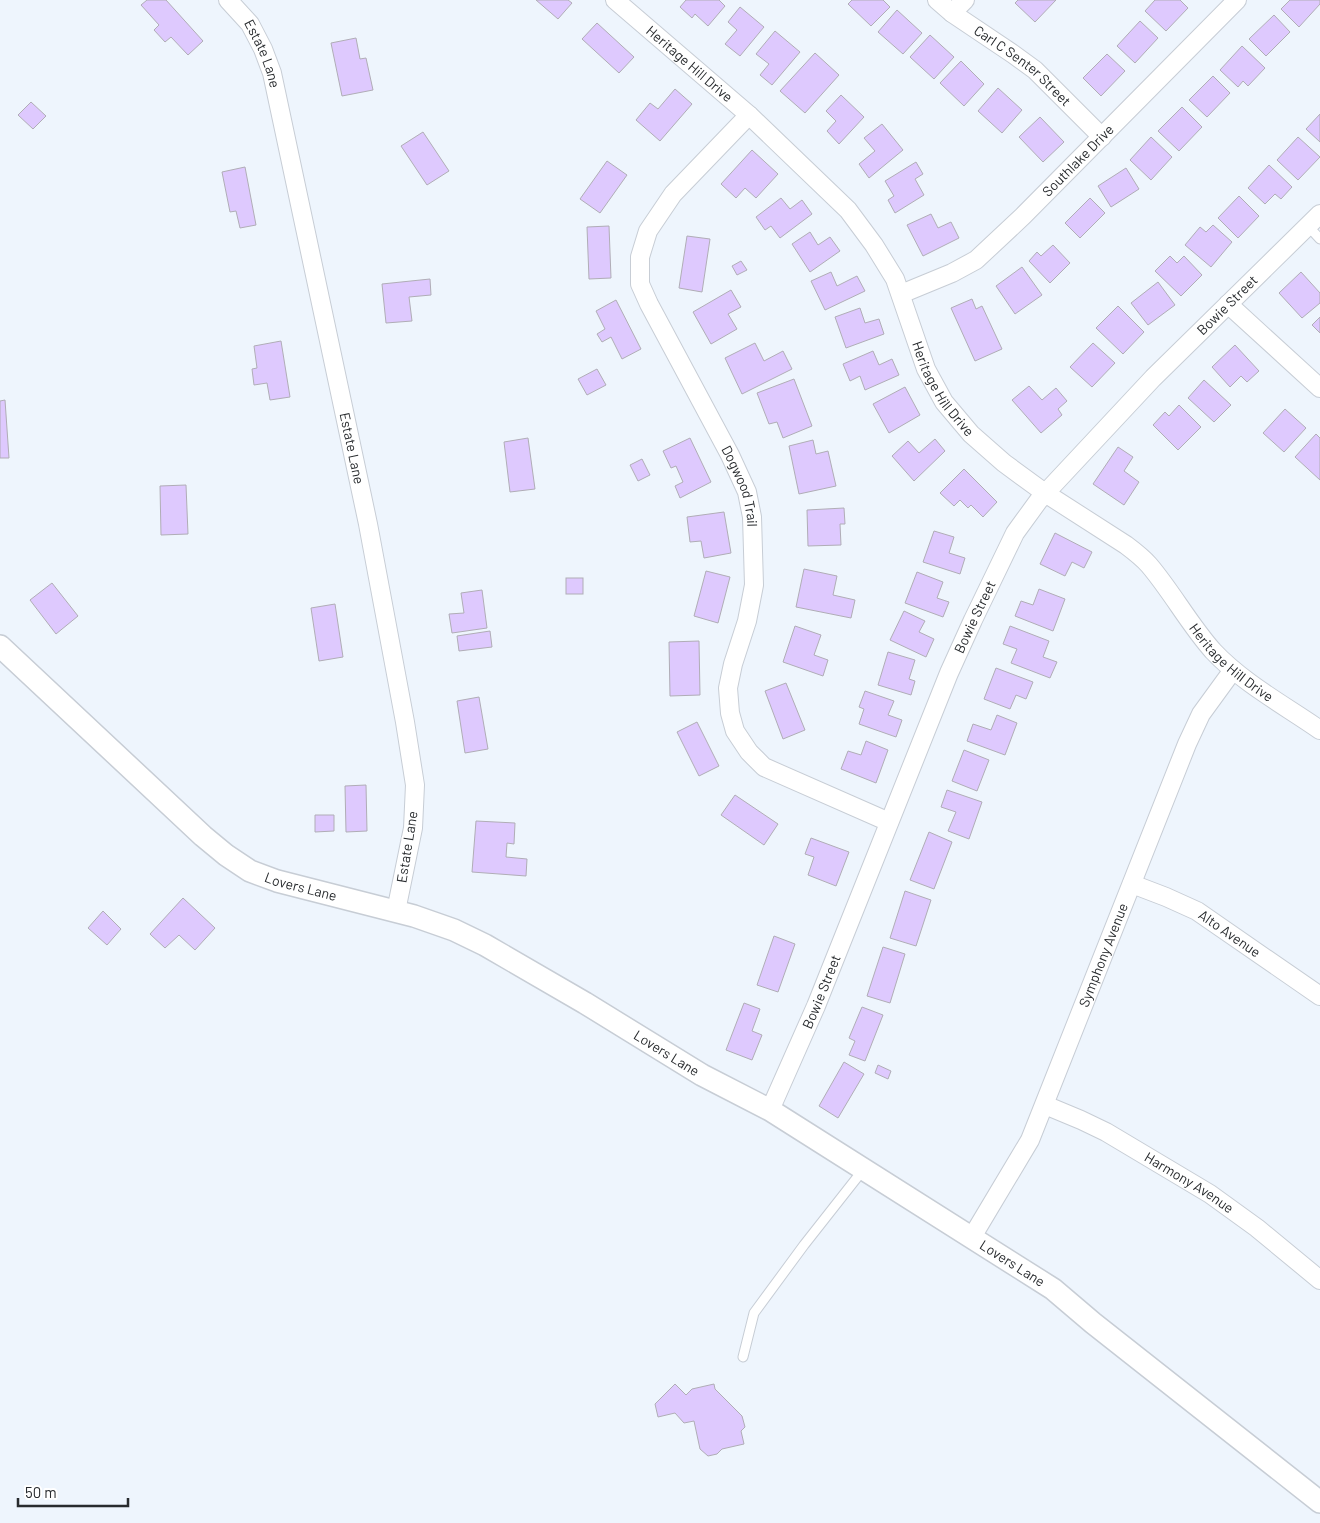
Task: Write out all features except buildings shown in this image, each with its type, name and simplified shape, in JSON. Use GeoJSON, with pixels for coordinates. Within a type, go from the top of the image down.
{"type":"FeatureCollection","features":[{"type":"Feature","properties":{"kind":"street","name":"Estate Lane"},"geometry":{"type":"LineString","coordinates":[[228,0],[250,24],[263,49],[272,73],[368,524],[389,637],[415,785],[413,828],[396,911]]}},
{"type":"Feature","properties":{"kind":"street","name":"Heritage Hill Drive"},"geometry":{"type":"LineString","coordinates":[[615,0],[749,115],[848,210],[874,245],[895,279],[926,369],[944,402],[971,434],[1004,463],[1045,493],[1126,545],[1138,555],[1158,576],[1211,649],[1233,670],[1320,730]]}},
{"type":"Feature","properties":{"kind":"street","name":"Carl C Senter Street"},"geometry":{"type":"LineString","coordinates":[[937,0],[952,13],[1035,70],[1102,137]]}},
{"type":"Feature","properties":{"kind":"street"},"geometry":{"type":"LineString","coordinates":[[952,13],[965,0]]}},
{"type":"Feature","properties":{"kind":"street","name":"Southlake Drive"},"geometry":{"type":"LineString","coordinates":[[901,294],[952,273],[976,260],[1003,236],[1237,0]]}},
{"type":"Feature","properties":{"kind":"street","name":"Dogwood Trail"},"geometry":{"type":"LineString","coordinates":[[749,115],[673,194],[648,232],[640,257],[640,284],[730,455],[746,492],[752,517],[754,585],[747,622],[733,664],[728,688],[730,713],[735,731],[749,752],[764,766],[889,822]]}},
{"type":"Feature","properties":{"kind":"street","name":"Bowie Street"},"geometry":{"type":"LineString","coordinates":[[770,1110],[816,1006],[949,673],[1015,533],[1045,493],[1153,378],[1228,304],[1316,226]]}},
{"type":"Feature","properties":{"kind":"street"},"geometry":{"type":"LineString","coordinates":[[1228,304],[1320,388]]}},
{"type":"Feature","properties":{"kind":"street","name":"Lovers Lane"},"geometry":{"type":"LineString","coordinates":[[0,646],[203,836],[226,855],[250,871],[277,880],[414,916],[454,930],[485,945],[585,1003],[702,1075],[770,1110],[1053,1289],[1093,1323],[1320,1502]]}},
{"type":"Feature","properties":{"kind":"street","name":"Symphony Avenue"},"geometry":{"type":"LineString","coordinates":[[972,1238],[1024,1152],[1045,1105],[1194,728],[1212,697],[1233,670]]}},
{"type":"Feature","properties":{"kind":"street","name":"Alto Avenue"},"geometry":{"type":"LineString","coordinates":[[1132,884],[1166,896],[1197,911],[1320,996]]}},
{"type":"Feature","properties":{"kind":"street","name":"Harmony Avenue"},"geometry":{"type":"LineString","coordinates":[[1045,1105],[1106,1132],[1210,1194],[1257,1228],[1320,1280]]}},
{"type":"Feature","properties":{"kind":"lane"},"geometry":{"type":"LineString","coordinates":[[743,1357],[754,1313],[863,1170]]}}]}
